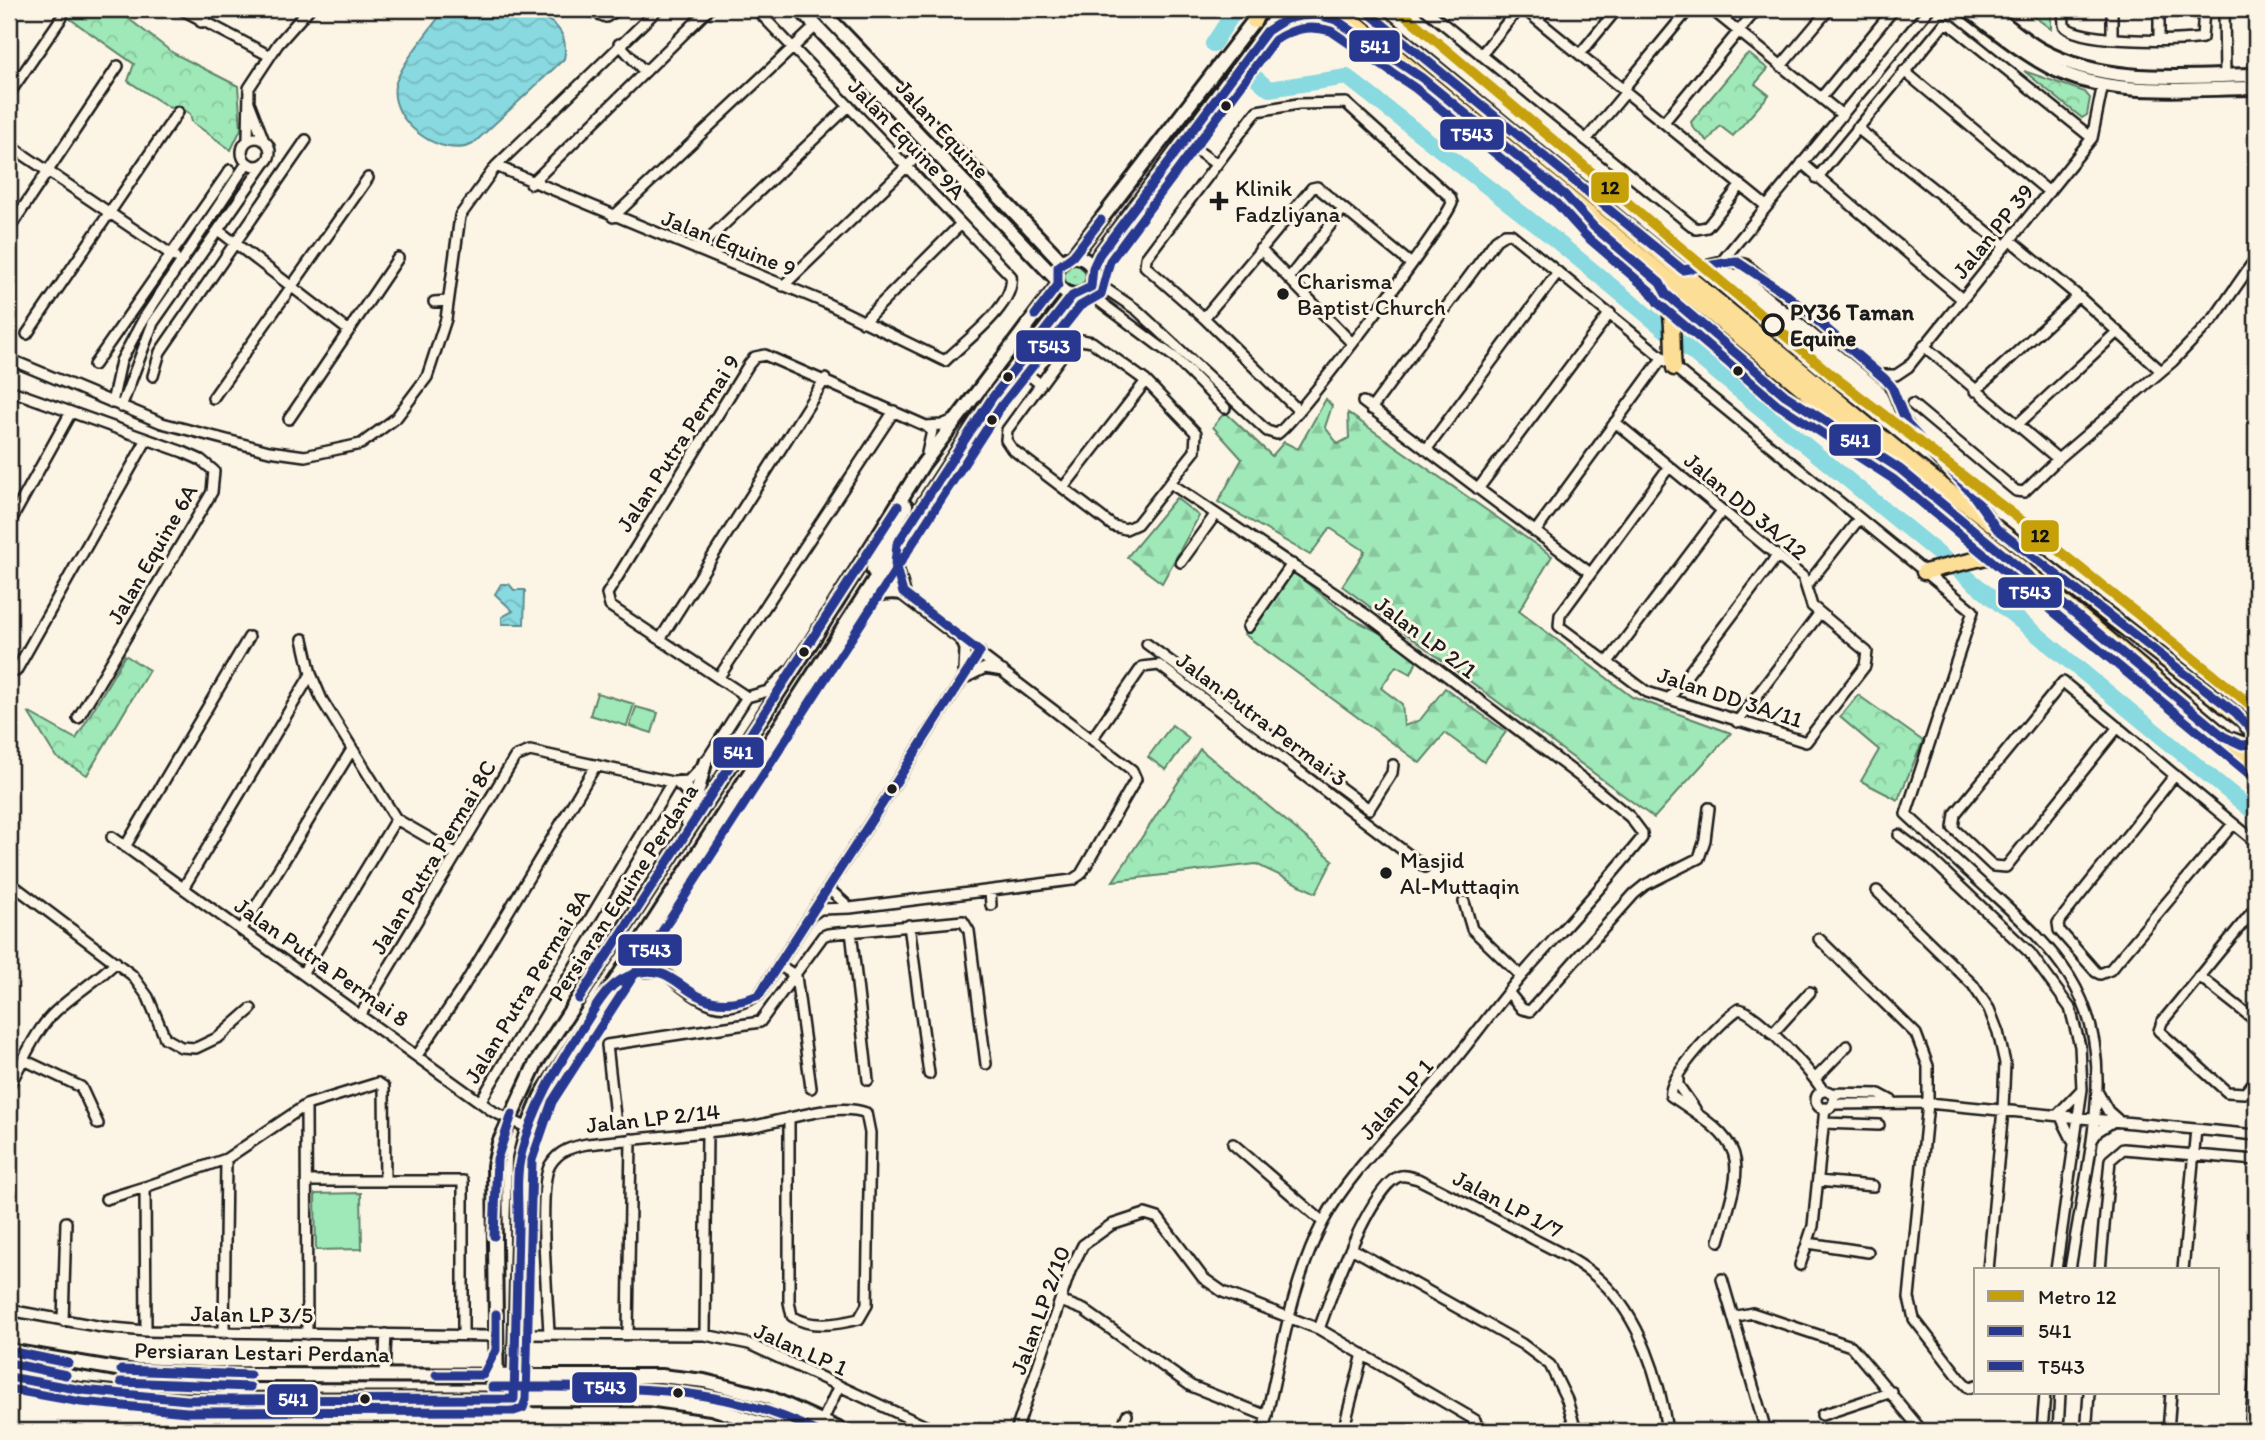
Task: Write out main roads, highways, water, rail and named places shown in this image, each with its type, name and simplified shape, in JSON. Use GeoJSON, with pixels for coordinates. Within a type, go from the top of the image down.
{"type":"FeatureCollection","features":[{"type":"Feature","properties":{"kind":"main road"},"geometry":{"type":"LineString","coordinates":[[1339,9],[2256,764]]}},
{"type":"Feature","properties":{"kind":"main road"},"geometry":{"type":"LineString","coordinates":[[1364,9],[1997,529],[2256,730]]}},
{"type":"Feature","properties":{"kind":"main road"},"geometry":{"type":"LineString","coordinates":[[1267,31],[1286,19],[1300,16],[1327,18],[1422,78]]}},
{"type":"Feature","properties":{"kind":"main road"},"geometry":{"type":"LineString","coordinates":[[1565,195],[1594,227],[1660,283],[1673,317],[1670,360]]}},
{"type":"Feature","properties":{"kind":"main road"},"geometry":{"type":"LineString","coordinates":[[1930,570],[2003,553]]}},
{"type":"Feature","properties":{"kind":"main road"},"geometry":{"type":"LineString","coordinates":[[2223,736],[2242,745],[2253,744],[2252,731],[2236,713]]}},
{"type":"Feature","properties":{"kind":"water"},"geometry":{"type":"Polygon","coordinates":[[[445,9],[503,9],[524,12],[542,17],[556,26],[564,40],[564,59],[473,144],[461,148],[447,147],[420,134],[400,113],[395,99],[395,86],[403,68],[445,9]]]}},
{"type":"Feature","properties":{"kind":"water"},"geometry":{"type":"Polygon","coordinates":[[[501,584],[509,584],[514,590],[525,590],[524,624],[502,624],[502,617],[513,611],[495,594],[501,584]]]}},
{"type":"Feature","properties":{"kind":"waterway"},"geometry":{"type":"LineString","coordinates":[[1213,44],[1236,9]]}},
{"type":"Feature","properties":{"kind":"waterway"},"geometry":{"type":"LineString","coordinates":[[1255,77],[1269,89],[1347,77],[1548,234],[2256,814]]}},
{"type":"Feature","properties":{"kind":"metro line","name":"12"},"geometry":{"type":"LineString","coordinates":[[1398,9],[1832,375],[2018,518],[2256,709]]}},
{"type":"Feature","properties":{"kind":"place","name":"Klinik Fadzliyana"},"geometry":{"type":"Point","coordinates":[1219,201]}},
{"type":"Feature","properties":{"kind":"place","name":"Charisma Baptist Church"},"geometry":{"type":"Point","coordinates":[1283,294]}},
{"type":"Feature","properties":{"kind":"place","name":"PY36 Taman Equine"},"geometry":{"type":"Point","coordinates":[1773,325]}},
{"type":"Feature","properties":{"kind":"place","name":"Masjid Al-Muttaqin"},"geometry":{"type":"Point","coordinates":[1386,873]}}]}
